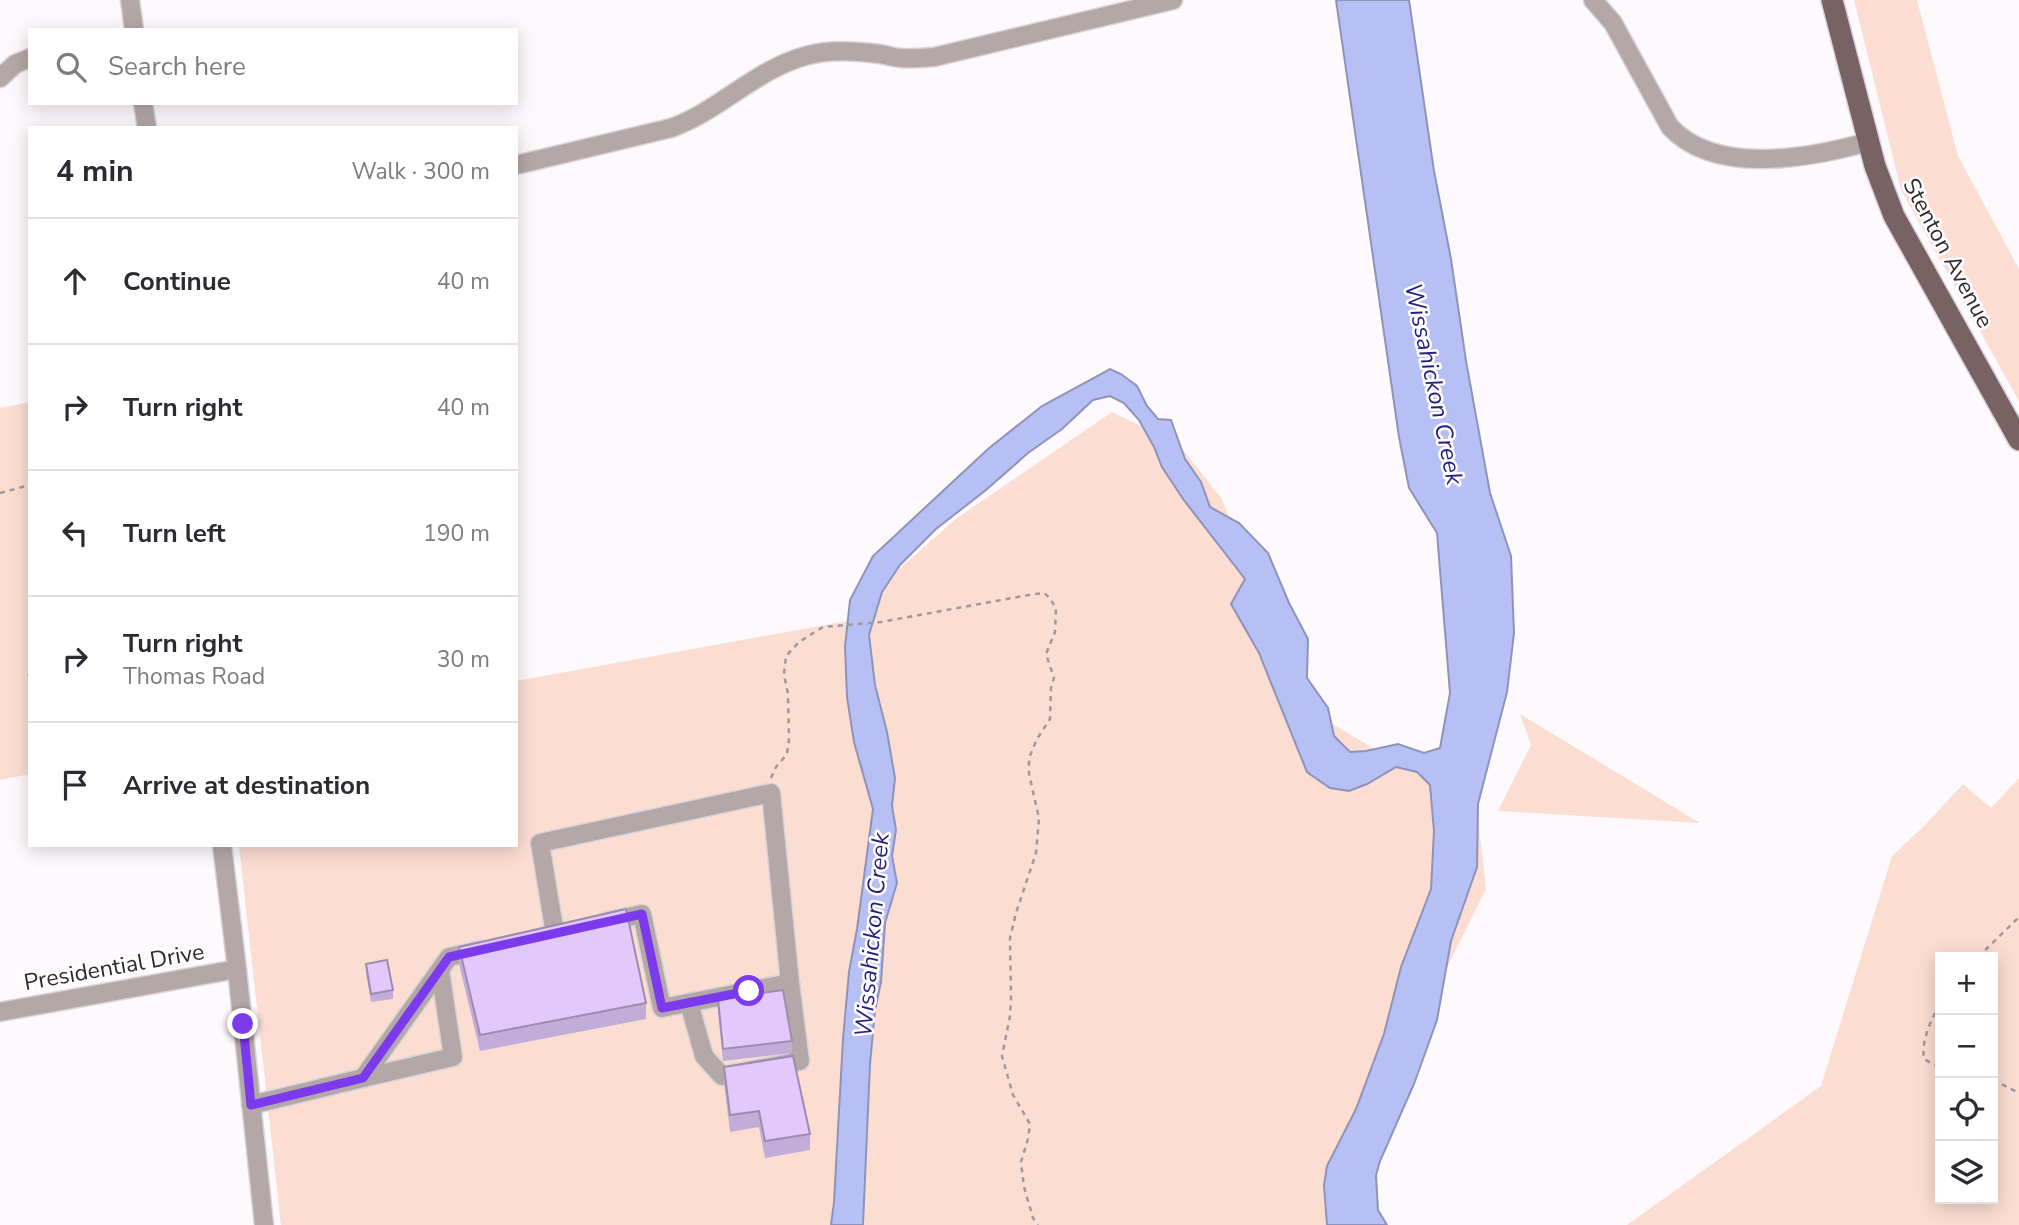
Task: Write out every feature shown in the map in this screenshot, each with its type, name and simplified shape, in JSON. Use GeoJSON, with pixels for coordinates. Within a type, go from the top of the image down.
{"type":"FeatureCollection","features":[{"type":"Feature","properties":{"kind":"main road","name":"Stenton Avenue"},"geometry":{"type":"LineString","coordinates":[[1832,0],[1868,142],[1894,215],[2019,440]]}},
{"type":"Feature","properties":{"kind":"street"},"geometry":{"type":"LineString","coordinates":[[130,0],[134,28]]}},
{"type":"Feature","properties":{"kind":"street"},"geometry":{"type":"LineString","coordinates":[[518,165],[671,128],[690,121],[763,75],[805,56],[837,51],[900,58],[934,57],[1173,0]]}},
{"type":"Feature","properties":{"kind":"street"},"geometry":{"type":"LineString","coordinates":[[1593,0],[1613,23],[1670,127],[1693,145],[1709,152],[1746,157],[1795,158],[1868,142]]}},
{"type":"Feature","properties":{"kind":"street"},"geometry":{"type":"LineString","coordinates":[[0,78],[15,64],[28,59]]}},
{"type":"Feature","properties":{"kind":"street"},"geometry":{"type":"LineString","coordinates":[[144,105],[147,126]]}},
{"type":"Feature","properties":{"kind":"street"},"geometry":{"type":"LineString","coordinates":[[689,1003],[704,1056],[722,1076],[800,1061],[771,793],[540,843],[548,935],[642,914],[662,1008],[790,983]]}},
{"type":"Feature","properties":{"kind":"street"},"geometry":{"type":"LineString","coordinates":[[222,847],[264,1225]]}},
{"type":"Feature","properties":{"kind":"street"},"geometry":{"type":"LineString","coordinates":[[363,1078],[449,957],[502,946]]}},
{"type":"Feature","properties":{"kind":"street","name":"Presidential Drive"},"geometry":{"type":"LineString","coordinates":[[0,1012],[237,969]]}},
{"type":"Feature","properties":{"kind":"street"},"geometry":{"type":"LineString","coordinates":[[251,1105],[453,1057],[440,970]]}},
{"type":"Feature","properties":{"kind":"path"},"geometry":{"type":"LineString","coordinates":[[0,493],[28,486]]}},
{"type":"Feature","properties":{"kind":"path"},"geometry":{"type":"LineString","coordinates":[[771,793],[770,779],[787,754],[789,740],[788,694],[784,674],[786,656],[799,642],[823,627],[881,622],[1044,593],[1050,598],[1056,609],[1055,632],[1046,654],[1054,678],[1050,719],[1037,739],[1030,758],[1029,774],[1039,818],[1037,853],[1010,938],[1010,1016],[1002,1056],[1013,1095],[1030,1124],[1021,1162],[1024,1187],[1033,1218],[1038,1225]]}},
{"type":"Feature","properties":{"kind":"path"},"geometry":{"type":"LineString","coordinates":[[1984,952],[2019,917]]}},
{"type":"Feature","properties":{"kind":"path"},"geometry":{"type":"LineString","coordinates":[[1935,1016],[1923,1053],[1924,1059],[1935,1065]]}},
{"type":"Feature","properties":{"kind":"path"},"geometry":{"type":"LineString","coordinates":[[1998,1082],[2019,1093]]}},
{"type":"Feature","properties":{"kind":"shaded area"},"geometry":{"type":"Polygon","coordinates":[[[1854,0],[1917,0],[1958,156],[2019,269],[2019,401],[1901,190],[1854,0]]]}},
{"type":"Feature","properties":{"kind":"shaded area"},"geometry":{"type":"Polygon","coordinates":[[[28,402],[28,774],[0,780],[0,408],[28,402]]]}},
{"type":"Feature","properties":{"kind":"shaded area"},"geometry":{"type":"Polygon","coordinates":[[[1112,412],[1179,445],[1222,499],[1248,568],[1318,715],[1389,758],[1470,746],[1486,889],[1337,1188],[1355,1225],[281,1225],[239,847],[518,847],[518,681],[864,618],[899,569],[957,518],[1112,412]]]}},
{"type":"Feature","properties":{"kind":"shaded area"},"geometry":{"type":"Polygon","coordinates":[[[1520,714],[1700,823],[1498,811],[1531,745],[1520,714]]]}},
{"type":"Feature","properties":{"kind":"shaded area"},"geometry":{"type":"Polygon","coordinates":[[[2019,778],[2019,1225],[1627,1225],[1821,1086],[1892,856],[1963,784],[1991,808],[2019,778]]]}},
{"type":"Feature","properties":{"kind":"water","name":"Wissahickon Creek"},"geometry":{"type":"Polygon","coordinates":[[[1336,0],[1409,0],[1434,171],[1490,493],[1511,556],[1514,633],[1507,692],[1478,804],[1477,867],[1451,941],[1437,1020],[1376,1175],[1378,1210],[1387,1225],[1327,1225],[1324,1185],[1327,1166],[1356,1109],[1384,1034],[1401,967],[1431,889],[1434,831],[1430,785],[1417,772],[1396,767],[1349,791],[1330,788],[1307,772],[1259,653],[1231,604],[1245,579],[1183,499],[1162,467],[1139,420],[1124,403],[1110,396],[1093,400],[1062,429],[1028,453],[936,529],[900,565],[882,592],[869,635],[875,685],[895,778],[892,806],[896,830],[892,856],[897,883],[885,923],[881,982],[875,1010],[863,1225],[831,1225],[849,972],[873,809],[854,742],[847,697],[845,647],[850,600],[873,556],[988,449],[1042,406],[1110,369],[1137,386],[1147,406],[1158,419],[1171,420],[1185,459],[1201,482],[1210,507],[1239,523],[1268,553],[1308,639],[1307,678],[1328,708],[1334,736],[1350,752],[1398,744],[1424,753],[1440,748],[1450,693],[1437,533],[1409,488],[1399,437],[1336,0]]]}},
{"type":"Feature","properties":{"kind":"building"},"geometry":{"type":"Polygon","coordinates":[[[626,909],[646,1003],[480,1035],[459,947],[626,909]]]}},
{"type":"Feature","properties":{"kind":"building"},"geometry":{"type":"Polygon","coordinates":[[[387,960],[393,990],[371,994],[366,964],[387,960]]]}},
{"type":"Feature","properties":{"kind":"building"},"geometry":{"type":"Polygon","coordinates":[[[783,990],[792,1041],[723,1049],[718,999],[783,990]]]}},
{"type":"Feature","properties":{"kind":"building"},"geometry":{"type":"Polygon","coordinates":[[[793,1056],[810,1134],[765,1141],[759,1111],[730,1115],[724,1067],[793,1056]]]}},
{"type":"Feature","properties":{"kind":"route"},"geometry":{"type":"LineString","coordinates":[[243,1024],[251,1105],[363,1078],[449,957],[642,914],[662,1008],[749,991]]}}]}
